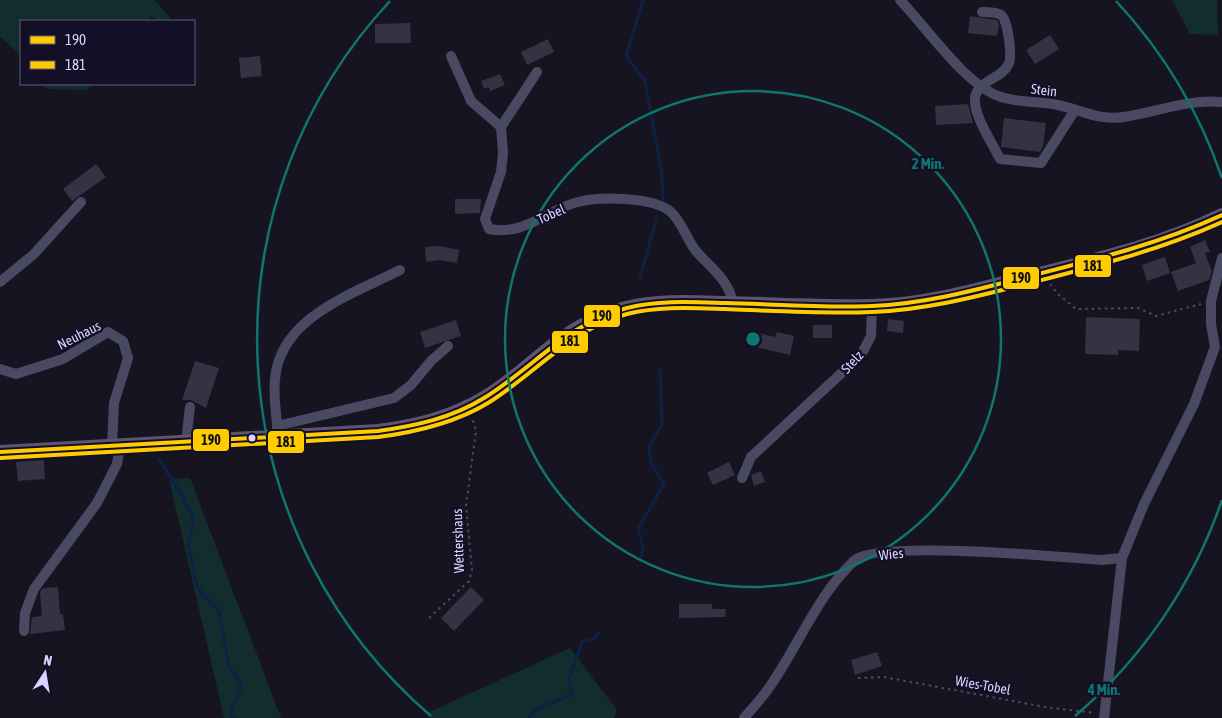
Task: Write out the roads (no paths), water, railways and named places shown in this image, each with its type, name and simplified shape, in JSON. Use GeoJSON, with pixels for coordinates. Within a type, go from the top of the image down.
{"type":"FeatureCollection","features":[{"type":"Feature","properties":{"kind":"main road"},"geometry":{"type":"LineString","coordinates":[[0,452],[186,442],[278,431],[378,431],[409,427],[442,418],[485,397],[559,339],[590,321],[612,312],[654,304],[732,303],[872,306],[907,304],[947,297],[1151,245],[1222,216]]}},
{"type":"Feature","properties":{"kind":"street","name":"Stein"},"geometry":{"type":"LineString","coordinates":[[900,0],[980,87],[1000,97],[1017,101],[1055,104],[1106,119],[1124,117],[1187,103],[1222,102]]}},
{"type":"Feature","properties":{"kind":"street"},"geometry":{"type":"LineString","coordinates":[[982,12],[1000,14],[1006,19],[1010,62],[1004,71],[980,87],[975,98],[980,121],[1000,159],[1041,163],[1075,110]]}},
{"type":"Feature","properties":{"kind":"street"},"geometry":{"type":"LineString","coordinates":[[451,56],[471,101],[501,127],[537,72]]}},
{"type":"Feature","properties":{"kind":"street","name":"Tobel"},"geometry":{"type":"LineString","coordinates":[[501,127],[503,153],[501,172],[485,219],[489,228],[515,229],[578,202],[604,199],[641,201],[663,207],[673,213],[694,249],[728,287],[732,303]]}},
{"type":"Feature","properties":{"kind":"street"},"geometry":{"type":"LineString","coordinates":[[0,282],[33,255],[81,202]]}},
{"type":"Feature","properties":{"kind":"street"},"geometry":{"type":"LineString","coordinates":[[1104,716],[1122,558],[1144,504],[1219,351],[1211,324],[1211,301],[1222,258]]}},
{"type":"Feature","properties":{"kind":"street"},"geometry":{"type":"LineString","coordinates":[[400,270],[315,313],[285,346],[275,379],[278,431],[394,398],[411,385],[431,361],[448,346]]}},
{"type":"Feature","properties":{"kind":"street","name":"Stelz"},"geometry":{"type":"LineString","coordinates":[[742,478],[751,457],[861,355],[871,336],[872,306]]}},
{"type":"Feature","properties":{"kind":"street","name":"Neuhaus"},"geometry":{"type":"LineString","coordinates":[[0,369],[16,374],[63,360],[108,332],[123,341],[128,358],[114,403],[116,446]]}},
{"type":"Feature","properties":{"kind":"street"},"geometry":{"type":"LineString","coordinates":[[186,442],[190,406]]}},
{"type":"Feature","properties":{"kind":"street"},"geometry":{"type":"LineString","coordinates":[[24,631],[25,613],[34,589],[97,503],[117,464],[116,446]]}},
{"type":"Feature","properties":{"kind":"street","name":"Wies"},"geometry":{"type":"LineString","coordinates":[[744,718],[766,692],[823,600],[857,559],[892,552],[974,551],[1101,560],[1122,558]]}},
{"type":"Feature","properties":{"kind":"waterway"},"geometry":{"type":"LineString","coordinates":[[643,0],[626,56],[645,81],[662,174],[663,201]]}},
{"type":"Feature","properties":{"kind":"waterway"},"geometry":{"type":"LineString","coordinates":[[640,278],[657,216]]}},
{"type":"Feature","properties":{"kind":"waterway"},"geometry":{"type":"LineString","coordinates":[[640,561],[643,546],[638,529],[664,484],[651,463],[649,447],[662,424],[660,369]]}},
{"type":"Feature","properties":{"kind":"waterway"},"geometry":{"type":"LineString","coordinates":[[159,459],[182,496],[194,521],[188,543],[197,587],[219,611],[229,667],[242,684],[230,715],[234,718]]}},
{"type":"Feature","properties":{"kind":"waterway"},"geometry":{"type":"LineString","coordinates":[[529,718],[533,711],[572,694],[569,679],[582,642],[594,639],[600,632]]}}]}
